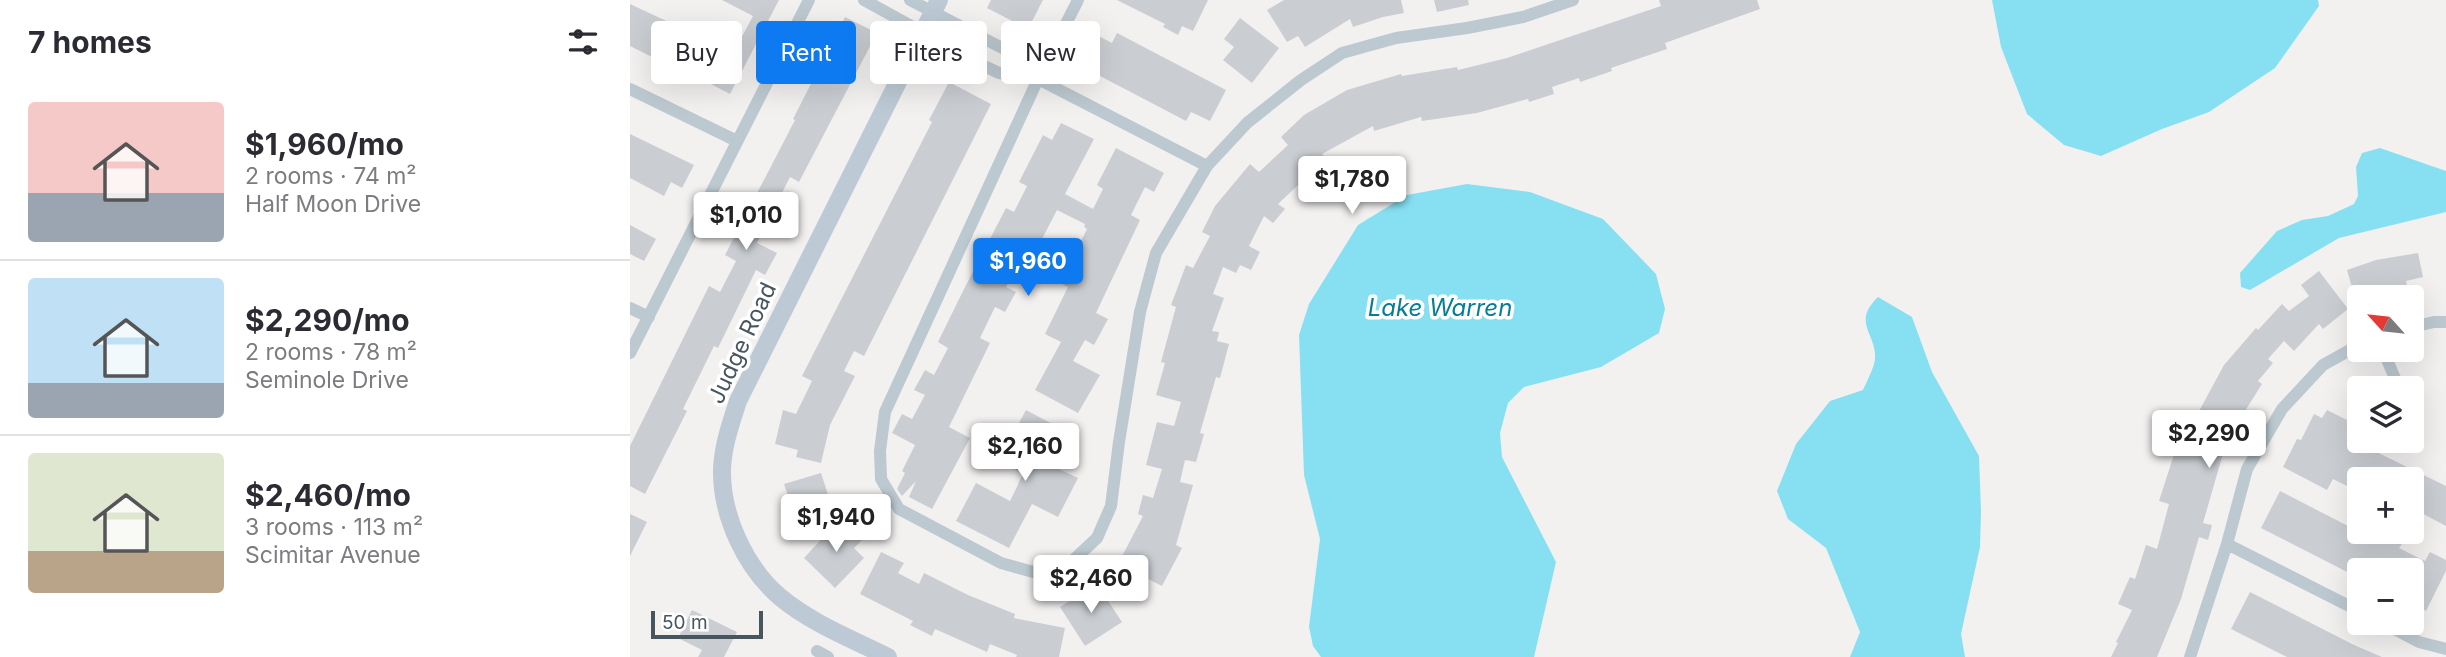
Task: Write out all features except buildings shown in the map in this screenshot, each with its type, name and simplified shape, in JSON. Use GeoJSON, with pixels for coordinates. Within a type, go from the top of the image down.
{"type":"FeatureCollection","features":[{"type":"Feature","properties":{"kind":"street"},"geometry":{"type":"LineString","coordinates":[[630,353],[809,0]]}},
{"type":"Feature","properties":{"kind":"street"},"geometry":{"type":"LineString","coordinates":[[864,0],[903,21]]}},
{"type":"Feature","properties":{"kind":"street"},"geometry":{"type":"LineString","coordinates":[[910,0],[936,6],[1001,47]]}},
{"type":"Feature","properties":{"kind":"street"},"geometry":{"type":"LineString","coordinates":[[1067,21],[1078,0]]}},
{"type":"Feature","properties":{"kind":"street"},"geometry":{"type":"LineString","coordinates":[[1036,84],[885,412],[880,451],[881,478],[899,509],[1001,563],[1037,573],[1066,567],[1097,538],[1111,506],[1140,312],[1156,253],[1207,166],[1247,123],[1301,80],[1342,53],[1396,38],[1523,17],[1573,0]]}},
{"type":"Feature","properties":{"kind":"street"},"geometry":{"type":"LineString","coordinates":[[987,56],[994,43]]}},
{"type":"Feature","properties":{"kind":"street","name":"Judge Road"},"geometry":{"type":"LineString","coordinates":[[888,657],[823,624],[781,598],[761,577],[734,529],[726,504],[722,469],[727,436],[738,401],[897,84]]}},
{"type":"Feature","properties":{"kind":"street"},"geometry":{"type":"LineString","coordinates":[[1048,84],[1207,166]]}},
{"type":"Feature","properties":{"kind":"street"},"geometry":{"type":"LineString","coordinates":[[630,89],[737,141]]}},
{"type":"Feature","properties":{"kind":"street"},"geometry":{"type":"LineString","coordinates":[[630,308],[649,317]]}},
{"type":"Feature","properties":{"kind":"street"},"geometry":{"type":"LineString","coordinates":[[2424,324],[2446,322]]}},
{"type":"Feature","properties":{"kind":"street"},"geometry":{"type":"LineString","coordinates":[[2190,657],[2227,544],[2247,469],[2282,409],[2323,365],[2347,352]]}},
{"type":"Feature","properties":{"kind":"street"},"geometry":{"type":"LineString","coordinates":[[2227,544],[2347,605]]}},
{"type":"Feature","properties":{"kind":"street"},"geometry":{"type":"LineString","coordinates":[[2406,635],[2419,642],[2446,649]]}},
{"type":"Feature","properties":{"kind":"water"},"geometry":{"type":"Polygon","coordinates":[[[1992,0],[2318,0],[2319,6],[2275,68],[2209,112],[2101,156],[2064,145],[2027,114],[2001,47],[1992,0]]]}},
{"type":"Feature","properties":{"kind":"water"},"geometry":{"type":"Polygon","coordinates":[[[2380,148],[2446,171],[2446,212],[2339,238],[2250,290],[2241,287],[2240,273],[2277,231],[2302,220],[2328,216],[2354,204],[2358,196],[2356,167],[2362,153],[2380,148]]]}},
{"type":"Feature","properties":{"kind":"water","name":"Lake Warren"},"geometry":{"type":"Polygon","coordinates":[[[1467,184],[1530,192],[1603,219],[1656,274],[1665,309],[1659,333],[1601,367],[1524,387],[1508,403],[1500,433],[1502,457],[1556,562],[1534,657],[1321,657],[1313,646],[1309,627],[1320,539],[1304,475],[1299,335],[1309,304],[1358,225],[1407,195],[1467,184]]]}},
{"type":"Feature","properties":{"kind":"water"},"geometry":{"type":"Polygon","coordinates":[[[1878,297],[1912,317],[1932,372],[1979,456],[1980,547],[1961,634],[1965,657],[1850,657],[1860,632],[1826,548],[1788,519],[1777,491],[1796,444],[1830,401],[1863,390],[1875,359],[1866,314],[1878,297]]]}}]}
